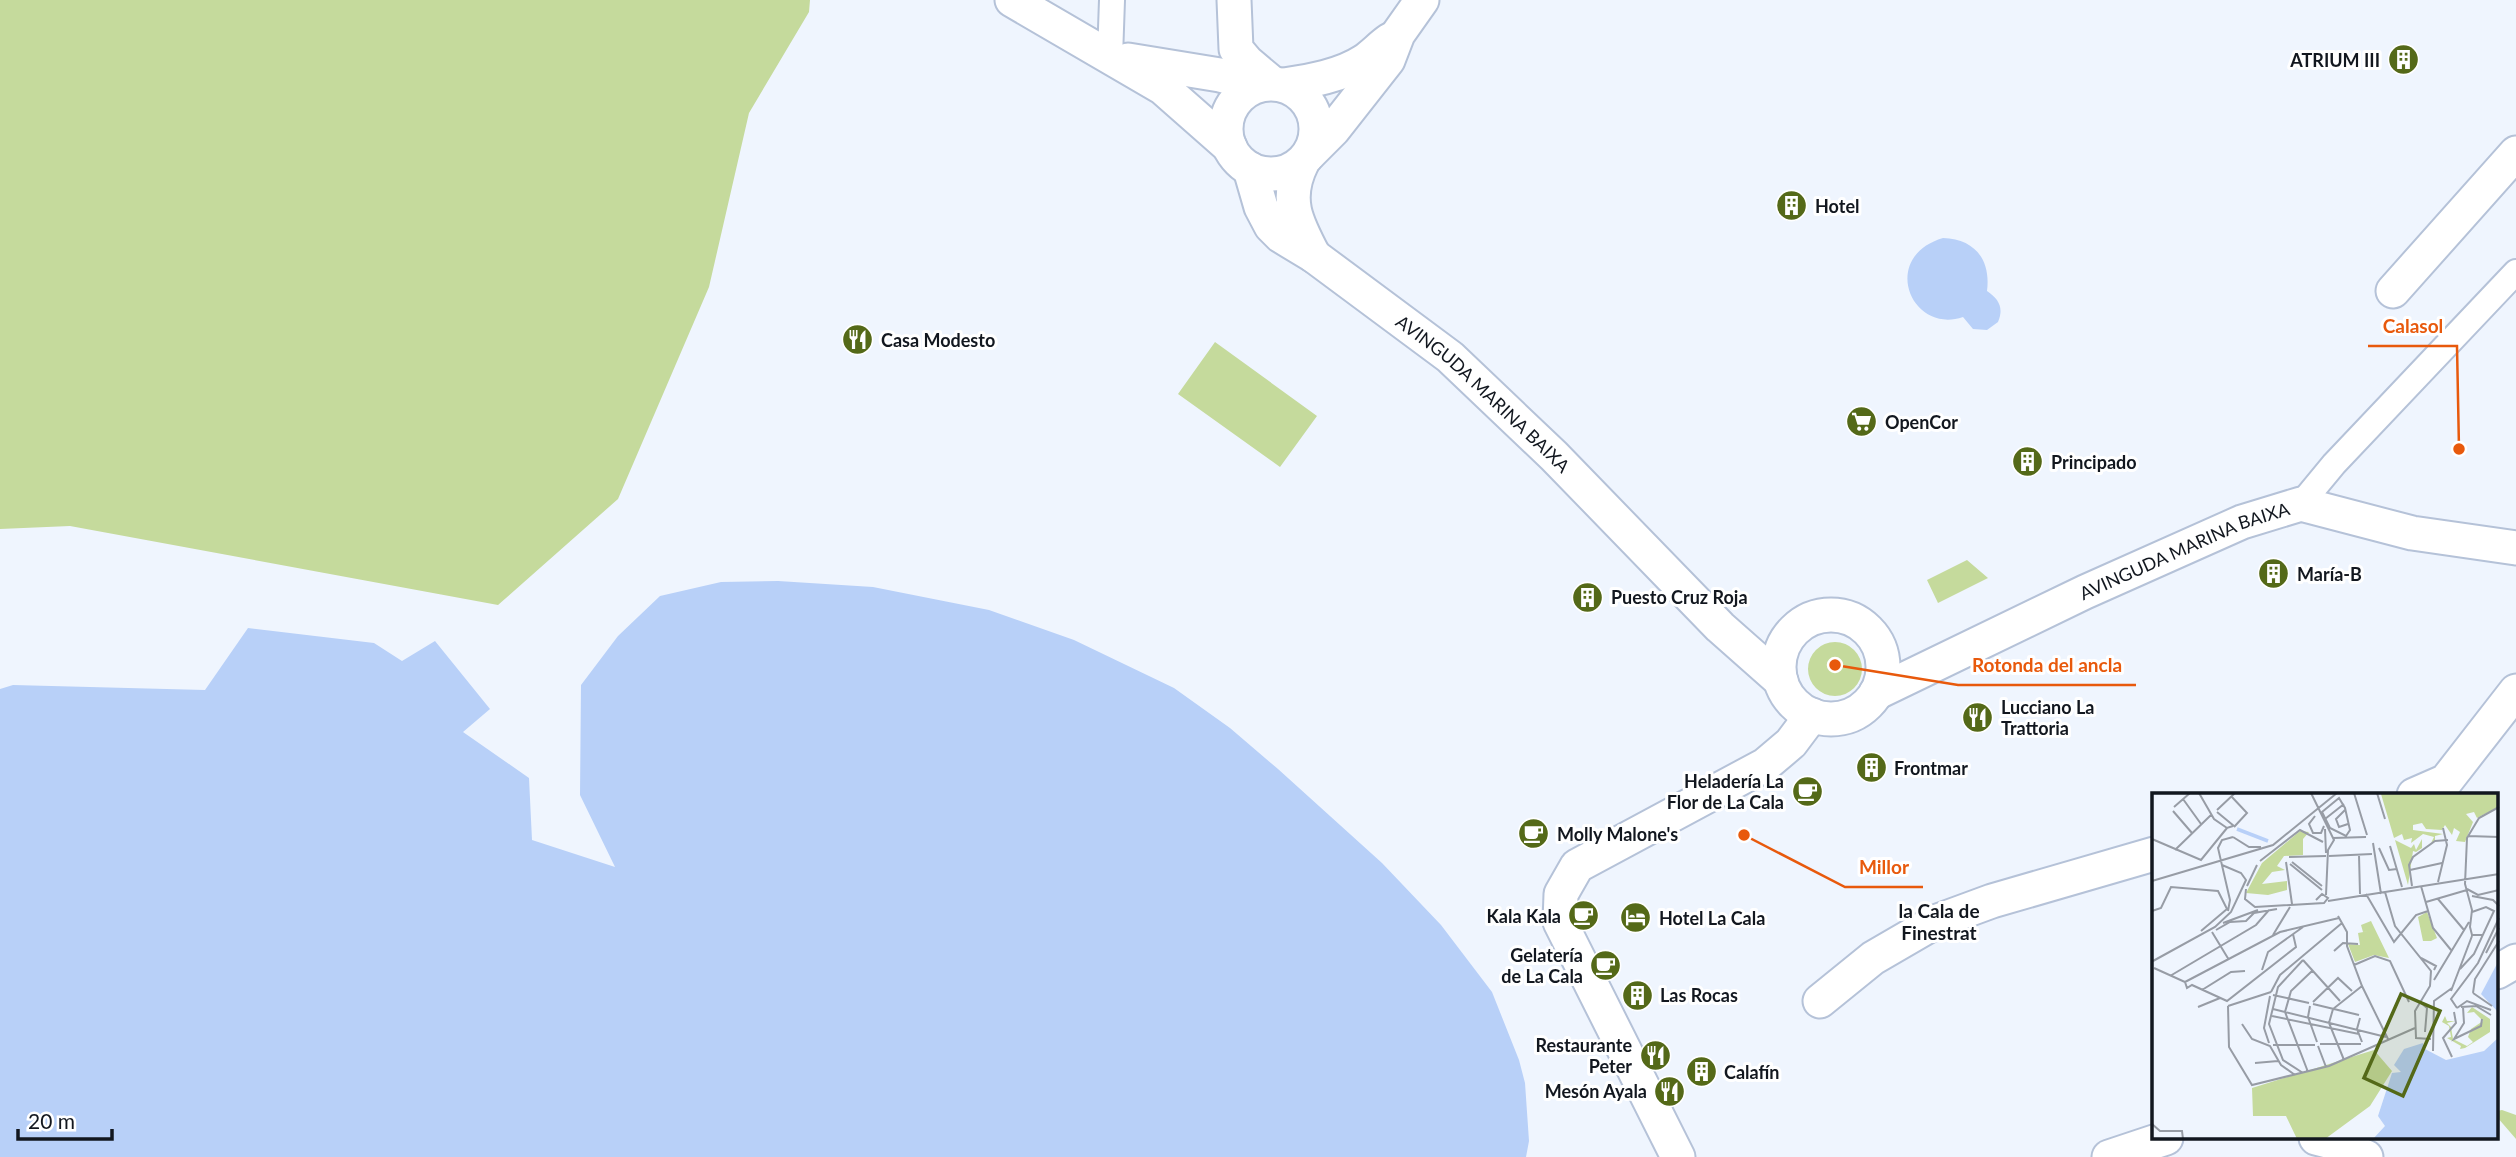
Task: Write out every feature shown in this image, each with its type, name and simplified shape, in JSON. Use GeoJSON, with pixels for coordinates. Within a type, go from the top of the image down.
{"type":"FeatureCollection","features":[{"type":"Feature","properties":{"kind":"street"},"geometry":{"type":"LineString","coordinates":[[1012,0],[1163,88],[1240,158],[1263,174],[1290,170],[1333,130],[1388,60],[1398,34],[1422,0]]}},
{"type":"Feature","properties":{"kind":"street"},"geometry":{"type":"LineString","coordinates":[[1110,57],[1112,0]]}},
{"type":"Feature","properties":{"kind":"street"},"geometry":{"type":"LineString","coordinates":[[1234,0],[1236,49],[1271,84]]}},
{"type":"Feature","properties":{"kind":"street"},"geometry":{"type":"LineString","coordinates":[[1240,158],[1226,135],[1226,122],[1237,98],[1247,90],[1271,84],[1312,81],[1351,67],[1398,34]]}},
{"type":"Feature","properties":{"kind":"street"},"geometry":{"type":"LineString","coordinates":[[1110,57],[1271,84],[1296,91],[1314,113],[1316,127],[1315,140],[1293,182],[1292,198],[1309,246]]}},
{"type":"Feature","properties":{"kind":"street"},"geometry":{"type":"LineString","coordinates":[[2393,291],[2516,153]]}},
{"type":"Feature","properties":{"kind":"street","name":"AVINGUDA MARINA BAIXA"},"geometry":{"type":"LineString","coordinates":[[1240,158],[1271,226],[1293,245],[1309,246],[1450,357],[1554,456],[1720,627],[1781,681]]}},
{"type":"Feature","properties":{"kind":"street"},"geometry":{"type":"LineString","coordinates":[[2301,504],[2334,464],[2516,272]]}},
{"type":"Feature","properties":{"kind":"street","name":"AVINGUDA MARINA BAIXA"},"geometry":{"type":"LineString","coordinates":[[1877,694],[2085,592],[2242,522],[2301,504],[2412,533],[2516,548]]}},
{"type":"Feature","properties":{"kind":"street"},"geometry":{"type":"LineString","coordinates":[[1834,615],[1849,618],[1863,626],[1892,656],[1884,666],[1877,694],[1861,709],[1841,719],[1826,719],[1798,707],[1781,681],[1783,648],[1792,634],[1811,620],[1834,615]]}},
{"type":"Feature","properties":{"kind":"street","name":"AVINGUDA MARINA BAIXA"},"geometry":{"type":"LineString","coordinates":[[1720,627],[1751,638],[1776,638],[1792,634]]}},
{"type":"Feature","properties":{"kind":"street","name":"AVINGUDA MARINA BAIXA"},"geometry":{"type":"LineString","coordinates":[[1892,656],[1947,660]]}},
{"type":"Feature","properties":{"kind":"street"},"geometry":{"type":"LineString","coordinates":[[2419,793],[2446,782],[2516,691]]}},
{"type":"Feature","properties":{"kind":"street"},"geometry":{"type":"LineString","coordinates":[[1669,1150],[1560,922],[1561,894],[1577,866],[1765,765],[1791,743],[1812,715]]}},
{"type":"Feature","properties":{"kind":"street"},"geometry":{"type":"LineString","coordinates":[[1820,1001],[1873,958],[1935,922],[1992,901],[2152,855]]}},
{"type":"Feature","properties":{"kind":"street"},"geometry":{"type":"LineString","coordinates":[[2498,971],[2516,961]]}},
{"type":"Feature","properties":{"kind":"street"},"geometry":{"type":"LineString","coordinates":[[2109,1157],[2160,1140]]}},
{"type":"Feature","properties":{"kind":"street"},"geometry":{"type":"LineString","coordinates":[[2324,1140],[2366,1157]]}},
{"type":"Feature","properties":{"kind":"street"},"geometry":{"type":"LineString","coordinates":[[2362,1140],[2376,1157]]}},
{"type":"Feature","properties":{"kind":"green space"},"geometry":{"type":"Polygon","coordinates":[[[0,0],[810,0],[809,12],[749,113],[709,287],[618,499],[498,605],[70,526],[0,529],[0,0]]]}},
{"type":"Feature","properties":{"kind":"green space"},"geometry":{"type":"Polygon","coordinates":[[[1215,342],[1317,416],[1280,467],[1178,394],[1215,342]]]}},
{"type":"Feature","properties":{"kind":"green space"},"geometry":{"type":"Polygon","coordinates":[[[1967,560],[1988,578],[1938,603],[1927,580],[1967,560]]]}},
{"type":"Feature","properties":{"kind":"green space"},"geometry":{"type":"Polygon","coordinates":[[[1835,642],[1854,650],[1862,669],[1854,688],[1835,696],[1816,688],[1808,669],[1816,650],[1835,642]]]}},
{"type":"Feature","properties":{"kind":"green space"},"geometry":{"type":"Polygon","coordinates":[[[2498,1111],[2516,1115],[2516,1139],[2498,1118],[2498,1111]]]}},
{"type":"Feature","properties":{"kind":"water"},"geometry":{"type":"Polygon","coordinates":[[[1943,238],[1964,242],[1978,253],[1983,261],[1988,280],[1987,291],[1995,297],[2000,308],[1998,322],[1987,330],[1973,329],[1963,317],[1945,320],[1929,315],[1917,305],[1910,291],[1907,276],[1912,261],[1923,248],[1943,238]]]}},
{"type":"Feature","properties":{"kind":"water"},"geometry":{"type":"Polygon","coordinates":[[[778,581],[873,587],[989,610],[1074,640],[1174,688],[1230,728],[1382,863],[1441,925],[1492,992],[1519,1060],[1525,1083],[1529,1141],[1526,1157],[0,1157],[0,689],[13,685],[205,690],[248,628],[374,643],[402,661],[435,641],[490,709],[463,732],[529,778],[532,840],[615,867],[580,795],[581,685],[618,636],[660,596],[721,582],[778,581]]]}},
{"type":"Feature","properties":{"kind":"place","name":"ATRIUM III"},"geometry":{"type":"Point","coordinates":[2403,60]}},
{"type":"Feature","properties":{"kind":"place","name":"Hotel"},"geometry":{"type":"Point","coordinates":[1792,206]}},
{"type":"Feature","properties":{"kind":"place","name":"Casa Modesto"},"geometry":{"type":"Point","coordinates":[858,340]}},
{"type":"Feature","properties":{"kind":"place","name":"OpenCor"},"geometry":{"type":"Point","coordinates":[1862,422]}},
{"type":"Feature","properties":{"kind":"place","name":"Calasol"},"geometry":{"type":"Point","coordinates":[2459,449]}},
{"type":"Feature","properties":{"kind":"place","name":"Principado"},"geometry":{"type":"Point","coordinates":[2028,462]}},
{"type":"Feature","properties":{"kind":"place","name":"María-B"},"geometry":{"type":"Point","coordinates":[2274,574]}},
{"type":"Feature","properties":{"kind":"place","name":"Puesto Cruz Roja"},"geometry":{"type":"Point","coordinates":[1588,597]}},
{"type":"Feature","properties":{"kind":"place","name":"Rotonda del ancla"},"geometry":{"type":"Point","coordinates":[1835,665]}},
{"type":"Feature","properties":{"kind":"place","name":"Lucciano La Trattoria"},"geometry":{"type":"Point","coordinates":[1978,717]}},
{"type":"Feature","properties":{"kind":"place","name":"Frontmar"},"geometry":{"type":"Point","coordinates":[1871,768]}},
{"type":"Feature","properties":{"kind":"place","name":"Heladería La Flor de La Cala"},"geometry":{"type":"Point","coordinates":[1807,791]}},
{"type":"Feature","properties":{"kind":"place","name":"Molly Malone's"},"geometry":{"type":"Point","coordinates":[1534,834]}},
{"type":"Feature","properties":{"kind":"place","name":"Millor"},"geometry":{"type":"Point","coordinates":[1744,835]}},
{"type":"Feature","properties":{"kind":"place","name":"Kala Kala"},"geometry":{"type":"Point","coordinates":[1584,916]}},
{"type":"Feature","properties":{"kind":"place","name":"Hotel La Cala"},"geometry":{"type":"Point","coordinates":[1636,918]}},
{"type":"Feature","properties":{"kind":"place","name":"Gelatería de La Cala"},"geometry":{"type":"Point","coordinates":[1606,965]}},
{"type":"Feature","properties":{"kind":"place","name":"Las Rocas"},"geometry":{"type":"Point","coordinates":[1637,995]}},
{"type":"Feature","properties":{"kind":"place","name":"Restaurante Peter"},"geometry":{"type":"Point","coordinates":[1655,1055]}},
{"type":"Feature","properties":{"kind":"place","name":"Calafín"},"geometry":{"type":"Point","coordinates":[1701,1072]}},
{"type":"Feature","properties":{"kind":"place","name":"Mesón Ayala"},"geometry":{"type":"Point","coordinates":[1670,1091]}},
{"type":"Feature","properties":{"kind":"district","name":"la Cala de Finestrat"},"geometry":{"type":"Point","coordinates":[1939,921]}}]}
